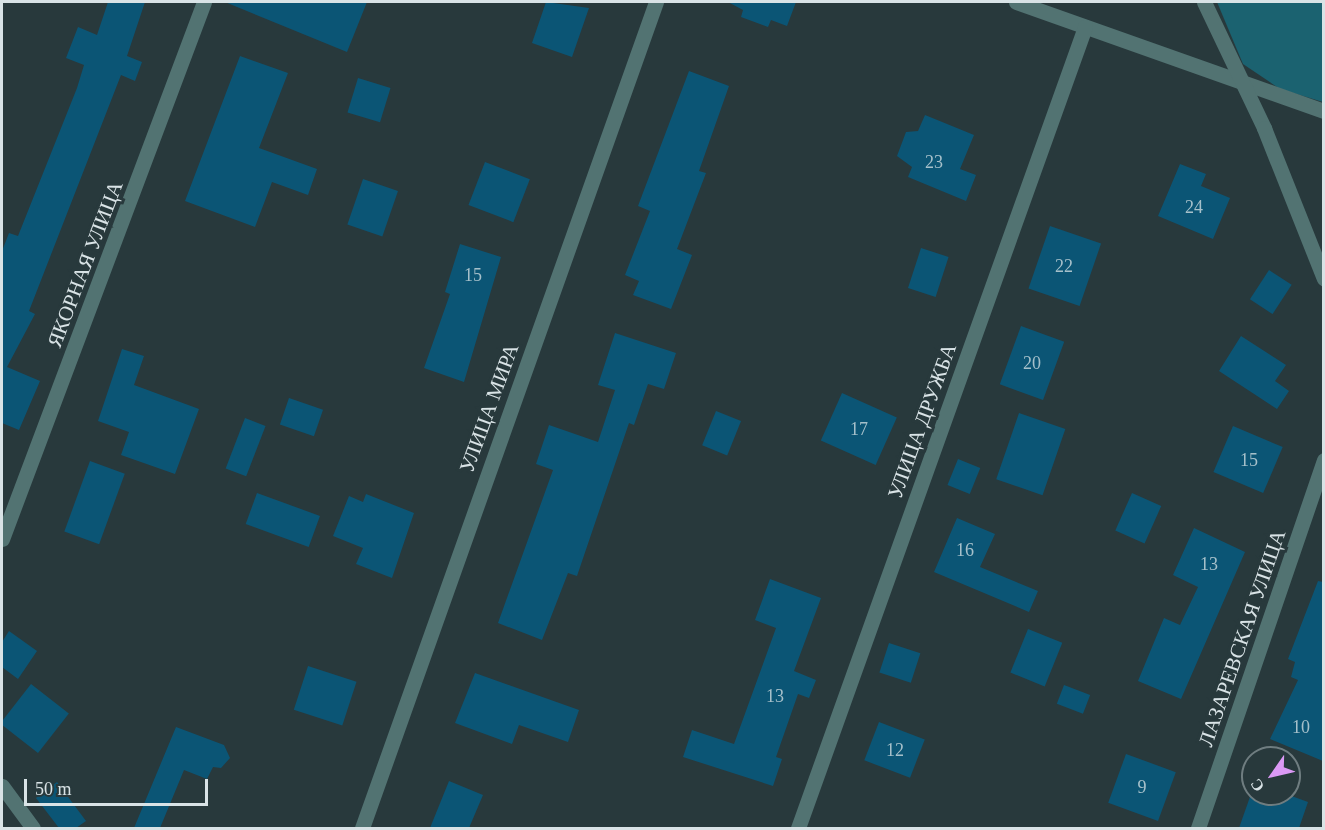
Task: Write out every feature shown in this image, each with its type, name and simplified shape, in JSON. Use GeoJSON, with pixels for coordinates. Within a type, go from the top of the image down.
{"type":"FeatureCollection","features":[{"type":"Feature","properties":{"kind":"street","name":"ЯКОРНАЯ УЛИЦА"},"geometry":{"type":"LineString","coordinates":[[2,540],[204,2]]}},
{"type":"Feature","properties":{"kind":"street","name":"УЛИЦА МИРА"},"geometry":{"type":"LineString","coordinates":[[362,828],[656,2]]}},
{"type":"Feature","properties":{"kind":"street"},"geometry":{"type":"LineString","coordinates":[[1016,2],[1323,111]]}},
{"type":"Feature","properties":{"kind":"street"},"geometry":{"type":"LineString","coordinates":[[1204,2],[1243,82],[1323,279]]}},
{"type":"Feature","properties":{"kind":"street","name":"УЛИЦА ДРУЖБА"},"geometry":{"type":"LineString","coordinates":[[798,828],[1085,27]]}},
{"type":"Feature","properties":{"kind":"street","name":"ЛАЗАРЕВСКАЯ УЛИЦА"},"geometry":{"type":"LineString","coordinates":[[1198,828],[1323,460]]}},
{"type":"Feature","properties":{"kind":"street"},"geometry":{"type":"LineString","coordinates":[[2,786],[33,828]]}},
{"type":"Feature","properties":{"kind":"shaded area"},"geometry":{"type":"Polygon","coordinates":[[[1217,2],[1323,2],[1323,102],[1280,89],[1243,64],[1217,2]]]}},
{"type":"Feature","properties":{"kind":"building"},"geometry":{"type":"Polygon","coordinates":[[[108,2],[145,2],[127,56],[142,62],[135,81],[121,75],[29,311],[35,314],[7,367],[40,381],[19,430],[2,423],[2,251],[9,233],[18,236],[77,88],[84,65],[66,58],[78,27],[97,35],[108,2]]]}},
{"type":"Feature","properties":{"kind":"building"},"geometry":{"type":"Polygon","coordinates":[[[225,2],[367,2],[347,52],[225,2]]]}},
{"type":"Feature","properties":{"kind":"building"},"geometry":{"type":"Polygon","coordinates":[[[546,2],[589,8],[572,57],[532,43],[546,2]]]}},
{"type":"Feature","properties":{"kind":"building"},"geometry":{"type":"Polygon","coordinates":[[[728,2],[796,2],[787,26],[771,20],[768,27],[741,17],[743,10],[728,2]]]}},
{"type":"Feature","properties":{"kind":"building"},"geometry":{"type":"Polygon","coordinates":[[[240,56],[288,73],[259,148],[317,169],[308,195],[272,182],[255,227],[185,201],[240,56]]]}},
{"type":"Feature","properties":{"kind":"building"},"geometry":{"type":"Polygon","coordinates":[[[689,71],[729,86],[699,171],[706,173],[677,249],[692,255],[671,309],[633,295],[639,281],[625,275],[650,211],[638,206],[689,71]]]}},
{"type":"Feature","properties":{"kind":"building"},"geometry":{"type":"Polygon","coordinates":[[[358,78],[391,88],[380,122],[347,112],[358,78]]]}},
{"type":"Feature","properties":{"kind":"building"},"geometry":{"type":"Polygon","coordinates":[[[925,115],[974,135],[960,169],[976,175],[966,201],[908,177],[912,167],[897,156],[906,132],[918,131],[925,115]]]}},
{"type":"Feature","properties":{"kind":"building"},"geometry":{"type":"Polygon","coordinates":[[[485,162],[530,179],[513,222],[469,205],[485,162]]]}},
{"type":"Feature","properties":{"kind":"building"},"geometry":{"type":"Polygon","coordinates":[[[1180,164],[1206,174],[1201,186],[1230,198],[1213,239],[1158,216],[1180,164]]]}},
{"type":"Feature","properties":{"kind":"building"},"geometry":{"type":"Polygon","coordinates":[[[363,179],[398,191],[382,236],[347,224],[363,179]]]}},
{"type":"Feature","properties":{"kind":"building"},"geometry":{"type":"Polygon","coordinates":[[[1050,226],[1101,244],[1080,306],[1029,288],[1050,226]]]}},
{"type":"Feature","properties":{"kind":"building"},"geometry":{"type":"Polygon","coordinates":[[[460,244],[501,257],[464,382],[424,368],[450,294],[445,292],[460,244]]]}},
{"type":"Feature","properties":{"kind":"building"},"geometry":{"type":"Polygon","coordinates":[[[921,248],[949,257],[936,297],[908,288],[921,248]]]}},
{"type":"Feature","properties":{"kind":"building"},"geometry":{"type":"Polygon","coordinates":[[[1269,270],[1292,285],[1273,314],[1250,299],[1269,270]]]}},
{"type":"Feature","properties":{"kind":"building"},"geometry":{"type":"Polygon","coordinates":[[[1021,326],[1064,342],[1043,400],[1000,384],[1021,326]]]}},
{"type":"Feature","properties":{"kind":"building"},"geometry":{"type":"Polygon","coordinates":[[[615,333],[676,353],[664,389],[648,384],[634,425],[629,423],[577,576],[568,573],[542,640],[498,623],[553,470],[536,464],[549,425],[598,442],[615,390],[598,385],[615,333]]]}},
{"type":"Feature","properties":{"kind":"building"},"geometry":{"type":"Polygon","coordinates":[[[1241,336],[1286,365],[1275,381],[1289,391],[1277,409],[1219,371],[1241,336]]]}},
{"type":"Feature","properties":{"kind":"building"},"geometry":{"type":"Polygon","coordinates":[[[122,349],[144,356],[134,385],[199,409],[175,474],[121,455],[129,432],[98,421],[122,349]]]}},
{"type":"Feature","properties":{"kind":"building"},"geometry":{"type":"Polygon","coordinates":[[[842,393],[897,417],[876,465],[821,441],[842,393]]]}},
{"type":"Feature","properties":{"kind":"building"},"geometry":{"type":"Polygon","coordinates":[[[289,398],[323,410],[314,436],[280,424],[289,398]]]}},
{"type":"Feature","properties":{"kind":"building"},"geometry":{"type":"Polygon","coordinates":[[[716,411],[741,421],[727,455],[702,445],[716,411]]]}},
{"type":"Feature","properties":{"kind":"building"},"geometry":{"type":"Polygon","coordinates":[[[1019,413],[1065,429],[1043,495],[996,479],[1019,413]]]}},
{"type":"Feature","properties":{"kind":"building"},"geometry":{"type":"Polygon","coordinates":[[[245,418],[266,426],[246,476],[226,468],[245,418]]]}},
{"type":"Feature","properties":{"kind":"building"},"geometry":{"type":"Polygon","coordinates":[[[1233,426],[1283,447],[1263,493],[1213,472],[1233,426]]]}},
{"type":"Feature","properties":{"kind":"building"},"geometry":{"type":"Polygon","coordinates":[[[958,459],[980,468],[970,494],[948,485],[958,459]]]}},
{"type":"Feature","properties":{"kind":"building"},"geometry":{"type":"Polygon","coordinates":[[[90,461],[125,474],[99,544],[64,531],[90,461]]]}},
{"type":"Feature","properties":{"kind":"building"},"geometry":{"type":"Polygon","coordinates":[[[257,493],[320,516],[309,547],[246,524],[257,493]]]}},
{"type":"Feature","properties":{"kind":"building"},"geometry":{"type":"Polygon","coordinates":[[[1132,493],[1161,506],[1145,543],[1115,530],[1132,493]]]}},
{"type":"Feature","properties":{"kind":"building"},"geometry":{"type":"Polygon","coordinates":[[[366,494],[414,513],[392,578],[356,564],[363,548],[333,536],[349,496],[363,502],[366,494]]]}},
{"type":"Feature","properties":{"kind":"building"},"geometry":{"type":"Polygon","coordinates":[[[957,518],[995,534],[980,567],[1038,591],[1029,612],[934,572],[957,518]]]}},
{"type":"Feature","properties":{"kind":"building"},"geometry":{"type":"Polygon","coordinates":[[[1194,528],[1245,552],[1181,699],[1138,681],[1164,618],[1180,625],[1198,587],[1173,575],[1194,528]]]}},
{"type":"Feature","properties":{"kind":"building"},"geometry":{"type":"Polygon","coordinates":[[[770,579],[821,598],[794,671],[816,680],[809,698],[798,694],[776,757],[782,759],[773,786],[683,757],[692,730],[734,744],[776,628],[755,620],[770,579]]]}},
{"type":"Feature","properties":{"kind":"building"},"geometry":{"type":"Polygon","coordinates":[[[1318,581],[1323,582],[1323,761],[1301,752],[1301,746],[1287,746],[1270,739],[1298,680],[1291,677],[1295,662],[1288,659],[1318,581]]]}},
{"type":"Feature","properties":{"kind":"building"},"geometry":{"type":"Polygon","coordinates":[[[1028,629],[1062,643],[1045,686],[1010,673],[1028,629]]]}},
{"type":"Feature","properties":{"kind":"building"},"geometry":{"type":"Polygon","coordinates":[[[9,631],[37,651],[18,679],[2,667],[2,642],[9,631]]]}},
{"type":"Feature","properties":{"kind":"building"},"geometry":{"type":"Polygon","coordinates":[[[889,643],[920,653],[911,683],[879,672],[889,643]]]}},
{"type":"Feature","properties":{"kind":"building"},"geometry":{"type":"Polygon","coordinates":[[[308,666],[357,682],[342,726],[294,710],[308,666]]]}},
{"type":"Feature","properties":{"kind":"building"},"geometry":{"type":"Polygon","coordinates":[[[475,673],[579,710],[568,742],[519,725],[512,744],[455,723],[475,673]]]}},
{"type":"Feature","properties":{"kind":"building"},"geometry":{"type":"Polygon","coordinates":[[[31,684],[69,714],[38,753],[2,725],[2,721],[31,684]]]}},
{"type":"Feature","properties":{"kind":"building"},"geometry":{"type":"Polygon","coordinates":[[[1064,685],[1090,695],[1083,714],[1057,704],[1064,685]]]}},
{"type":"Feature","properties":{"kind":"building"},"geometry":{"type":"Polygon","coordinates":[[[879,722],[925,740],[910,778],[864,760],[879,722]]]}},
{"type":"Feature","properties":{"kind":"building"},"geometry":{"type":"Polygon","coordinates":[[[176,727],[224,745],[230,758],[221,768],[213,767],[207,779],[184,770],[160,828],[134,828],[176,727]]]}},
{"type":"Feature","properties":{"kind":"building"},"geometry":{"type":"Polygon","coordinates":[[[1126,754],[1176,772],[1158,821],[1108,803],[1126,754]]]}},
{"type":"Feature","properties":{"kind":"building"},"geometry":{"type":"Polygon","coordinates":[[[449,781],[483,795],[469,828],[430,828],[449,781]]]}},
{"type":"Feature","properties":{"kind":"building"},"geometry":{"type":"Polygon","coordinates":[[[57,782],[86,821],[76,828],[59,828],[36,798],[57,782]]]}},
{"type":"Feature","properties":{"kind":"building"},"geometry":{"type":"Polygon","coordinates":[[[1301,799],[1308,802],[1299,828],[1239,828],[1247,806],[1301,806],[1301,799]]]}}]}
